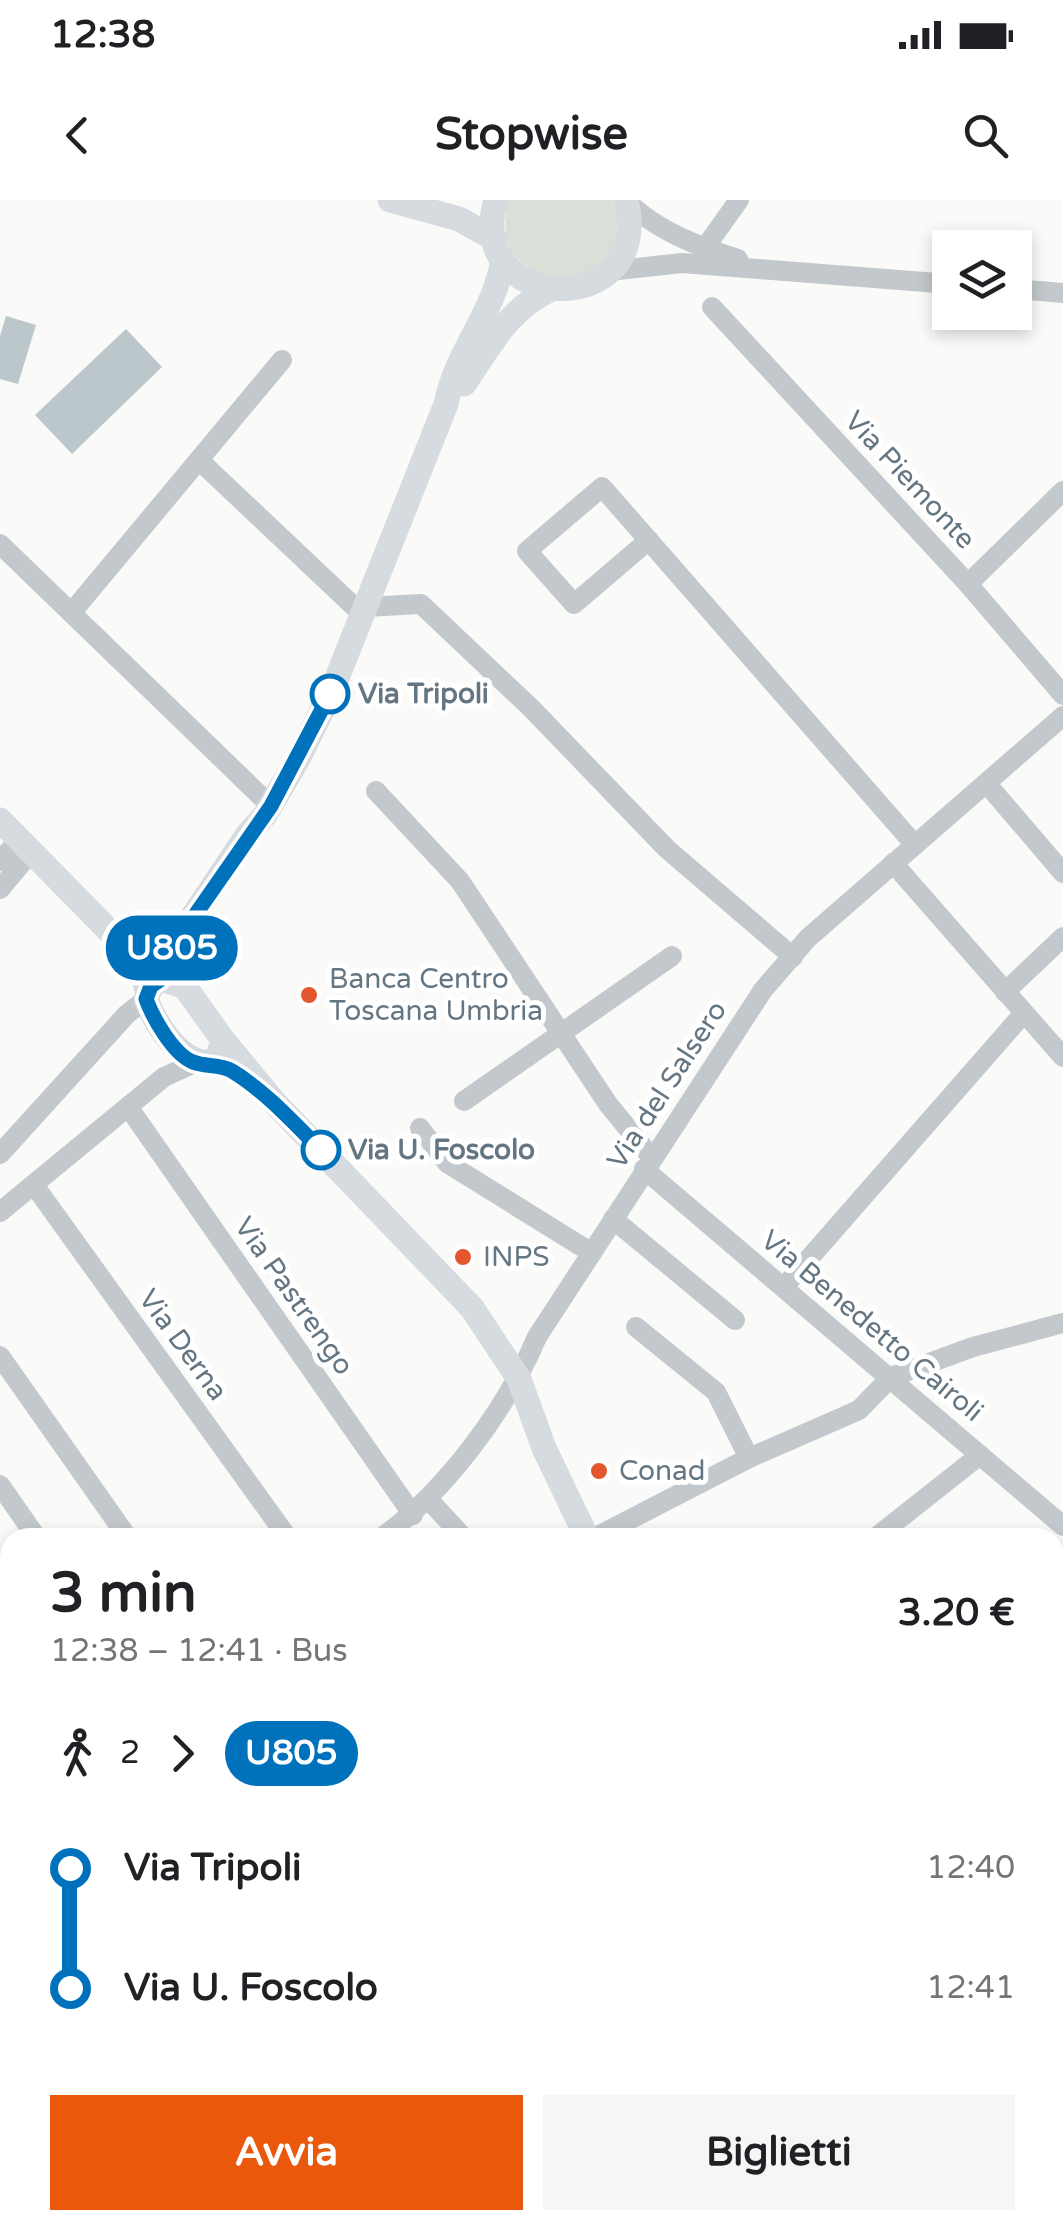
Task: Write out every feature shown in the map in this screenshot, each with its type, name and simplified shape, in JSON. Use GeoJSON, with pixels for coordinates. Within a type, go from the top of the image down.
{"type":"FeatureCollection","features":[{"type":"Feature","properties":{"kind":"main road"},"geometry":{"type":"LineString","coordinates":[[398,201],[458,200]]}},
{"type":"Feature","properties":{"kind":"main road"},"geometry":{"type":"LineString","coordinates":[[275,1103],[231,1071],[202,1063],[152,1016],[160,990],[258,841],[268,811],[324,706],[446,404],[452,376],[496,292],[496,200]]}},
{"type":"Feature","properties":{"kind":"main road"},"geometry":{"type":"LineString","coordinates":[[446,404],[465,383],[501,326],[530,300],[549,290],[575,289],[609,271],[628,238],[626,200]]}},
{"type":"Feature","properties":{"kind":"main road"},"geometry":{"type":"LineString","coordinates":[[398,201],[459,219],[499,249],[518,276],[549,290]]}},
{"type":"Feature","properties":{"kind":"main road"},"geometry":{"type":"LineString","coordinates":[[0,820],[132,954],[160,990],[222,1040],[275,1103],[472,1308],[519,1379],[544,1448],[585,1528]]}},
{"type":"Feature","properties":{"kind":"main road"},"geometry":{"type":"LineString","coordinates":[[202,1063],[218,1056],[222,1040]]}},
{"type":"Feature","properties":{"kind":"street"},"geometry":{"type":"LineString","coordinates":[[626,200],[639,214],[704,249],[774,270]]}},
{"type":"Feature","properties":{"kind":"street"},"geometry":{"type":"LineString","coordinates":[[704,249],[738,200]]}},
{"type":"Feature","properties":{"kind":"street"},"geometry":{"type":"LineString","coordinates":[[609,271],[682,262],[932,283]]}},
{"type":"Feature","properties":{"kind":"street"},"geometry":{"type":"LineString","coordinates":[[1032,290],[1063,293]]}},
{"type":"Feature","properties":{"kind":"street","name":"Via Piemonte"},"geometry":{"type":"LineString","coordinates":[[712,307],[968,584],[1063,695]]}},
{"type":"Feature","properties":{"kind":"street"},"geometry":{"type":"LineString","coordinates":[[72,612],[282,360]]}},
{"type":"Feature","properties":{"kind":"street"},"geometry":{"type":"LineString","coordinates":[[200,462],[364,611],[421,604],[531,708],[667,850],[793,957]]}},
{"type":"Feature","properties":{"kind":"street"},"geometry":{"type":"LineString","coordinates":[[649,540],[574,604],[528,552],[602,487],[649,540],[914,845]]}},
{"type":"Feature","properties":{"kind":"street"},"geometry":{"type":"LineString","coordinates":[[968,584],[1063,491]]}},
{"type":"Feature","properties":{"kind":"street"},"geometry":{"type":"LineString","coordinates":[[0,544],[268,811]]}},
{"type":"Feature","properties":{"kind":"street","name":"Via del Salsero"},"geometry":{"type":"LineString","coordinates":[[395,1528],[430,1500],[519,1379],[537,1337],[763,990],[893,863],[1063,716]]}},
{"type":"Feature","properties":{"kind":"street"},"geometry":{"type":"LineString","coordinates":[[987,784],[1063,873]]}},
{"type":"Feature","properties":{"kind":"street","name":"Via Benedetto Cairoli"},"geometry":{"type":"LineString","coordinates":[[376,791],[460,881],[648,1163],[784,1288],[1061,1520]]}},
{"type":"Feature","properties":{"kind":"street"},"geometry":{"type":"LineString","coordinates":[[0,861],[25,846]]}},
{"type":"Feature","properties":{"kind":"street"},"geometry":{"type":"LineString","coordinates":[[0,889],[25,846]]}},
{"type":"Feature","properties":{"kind":"street"},"geometry":{"type":"LineString","coordinates":[[893,863],[1063,1057]]}},
{"type":"Feature","properties":{"kind":"street"},"geometry":{"type":"LineString","coordinates":[[1005,992],[1063,938]]}},
{"type":"Feature","properties":{"kind":"street"},"geometry":{"type":"LineString","coordinates":[[464,1101],[672,956]]}},
{"type":"Feature","properties":{"kind":"street"},"geometry":{"type":"LineString","coordinates":[[0,1154],[127,1014],[160,990]]}},
{"type":"Feature","properties":{"kind":"street"},"geometry":{"type":"LineString","coordinates":[[784,1288],[1024,1013]]}},
{"type":"Feature","properties":{"kind":"street"},"geometry":{"type":"LineString","coordinates":[[0,1212],[164,1077],[202,1063]]}},
{"type":"Feature","properties":{"kind":"street","name":"Via Pastrengo"},"geometry":{"type":"LineString","coordinates":[[129,1108],[413,1515]]}},
{"type":"Feature","properties":{"kind":"street"},"geometry":{"type":"LineString","coordinates":[[420,1128],[447,1162],[592,1253]]}},
{"type":"Feature","properties":{"kind":"street","name":"Via Derna"},"geometry":{"type":"LineString","coordinates":[[34,1184],[281,1528]]}},
{"type":"Feature","properties":{"kind":"street"},"geometry":{"type":"LineString","coordinates":[[613,1219],[735,1320]]}},
{"type":"Feature","properties":{"kind":"street"},"geometry":{"type":"LineString","coordinates":[[610,1528],[750,1458],[859,1410],[890,1378],[974,1347],[1063,1323]]}},
{"type":"Feature","properties":{"kind":"street"},"geometry":{"type":"LineString","coordinates":[[636,1327],[716,1392],[750,1458]]}},
{"type":"Feature","properties":{"kind":"street"},"geometry":{"type":"LineString","coordinates":[[0,1356],[121,1528]]}},
{"type":"Feature","properties":{"kind":"street"},"geometry":{"type":"LineString","coordinates":[[889,1528],[980,1455]]}},
{"type":"Feature","properties":{"kind":"street"},"geometry":{"type":"LineString","coordinates":[[0,1485],[30,1528]]}},
{"type":"Feature","properties":{"kind":"street"},"geometry":{"type":"LineString","coordinates":[[430,1500],[455,1528]]}},
{"type":"Feature","properties":{"kind":"shaded area"},"geometry":{"type":"Polygon","coordinates":[[[507,200],[613,200],[617,229],[612,250],[592,272],[552,281],[511,251],[506,231],[507,200]]]}},
{"type":"Feature","properties":{"kind":"shaded area"},"geometry":{"type":"Polygon","coordinates":[[[6,316],[36,325],[18,384],[0,379],[0,336],[6,316]]]}},
{"type":"Feature","properties":{"kind":"shaded area"},"geometry":{"type":"Polygon","coordinates":[[[126,329],[162,367],[72,454],[35,415],[126,329]]]}},
{"type":"Feature","properties":{"kind":"bus line","name":"U805"},"geometry":{"type":"LineString","coordinates":[[321,1150],[275,1103],[260,1096],[231,1071],[194,1063],[184,1055],[152,1016],[146,999],[151,986],[160,980],[163,961],[271,806],[330,694]]}},
{"type":"Feature","properties":{"kind":"place","name":"Via Tripoli"},"geometry":{"type":"Point","coordinates":[330,694]}},
{"type":"Feature","properties":{"kind":"place","name":"Banca Centro Toscana Umbria"},"geometry":{"type":"Point","coordinates":[309,995]}},
{"type":"Feature","properties":{"kind":"place","name":"Via U. Foscolo"},"geometry":{"type":"Point","coordinates":[321,1150]}},
{"type":"Feature","properties":{"kind":"place","name":"INPS"},"geometry":{"type":"Point","coordinates":[463,1257]}},
{"type":"Feature","properties":{"kind":"place","name":"Conad"},"geometry":{"type":"Point","coordinates":[599,1471]}}]}
